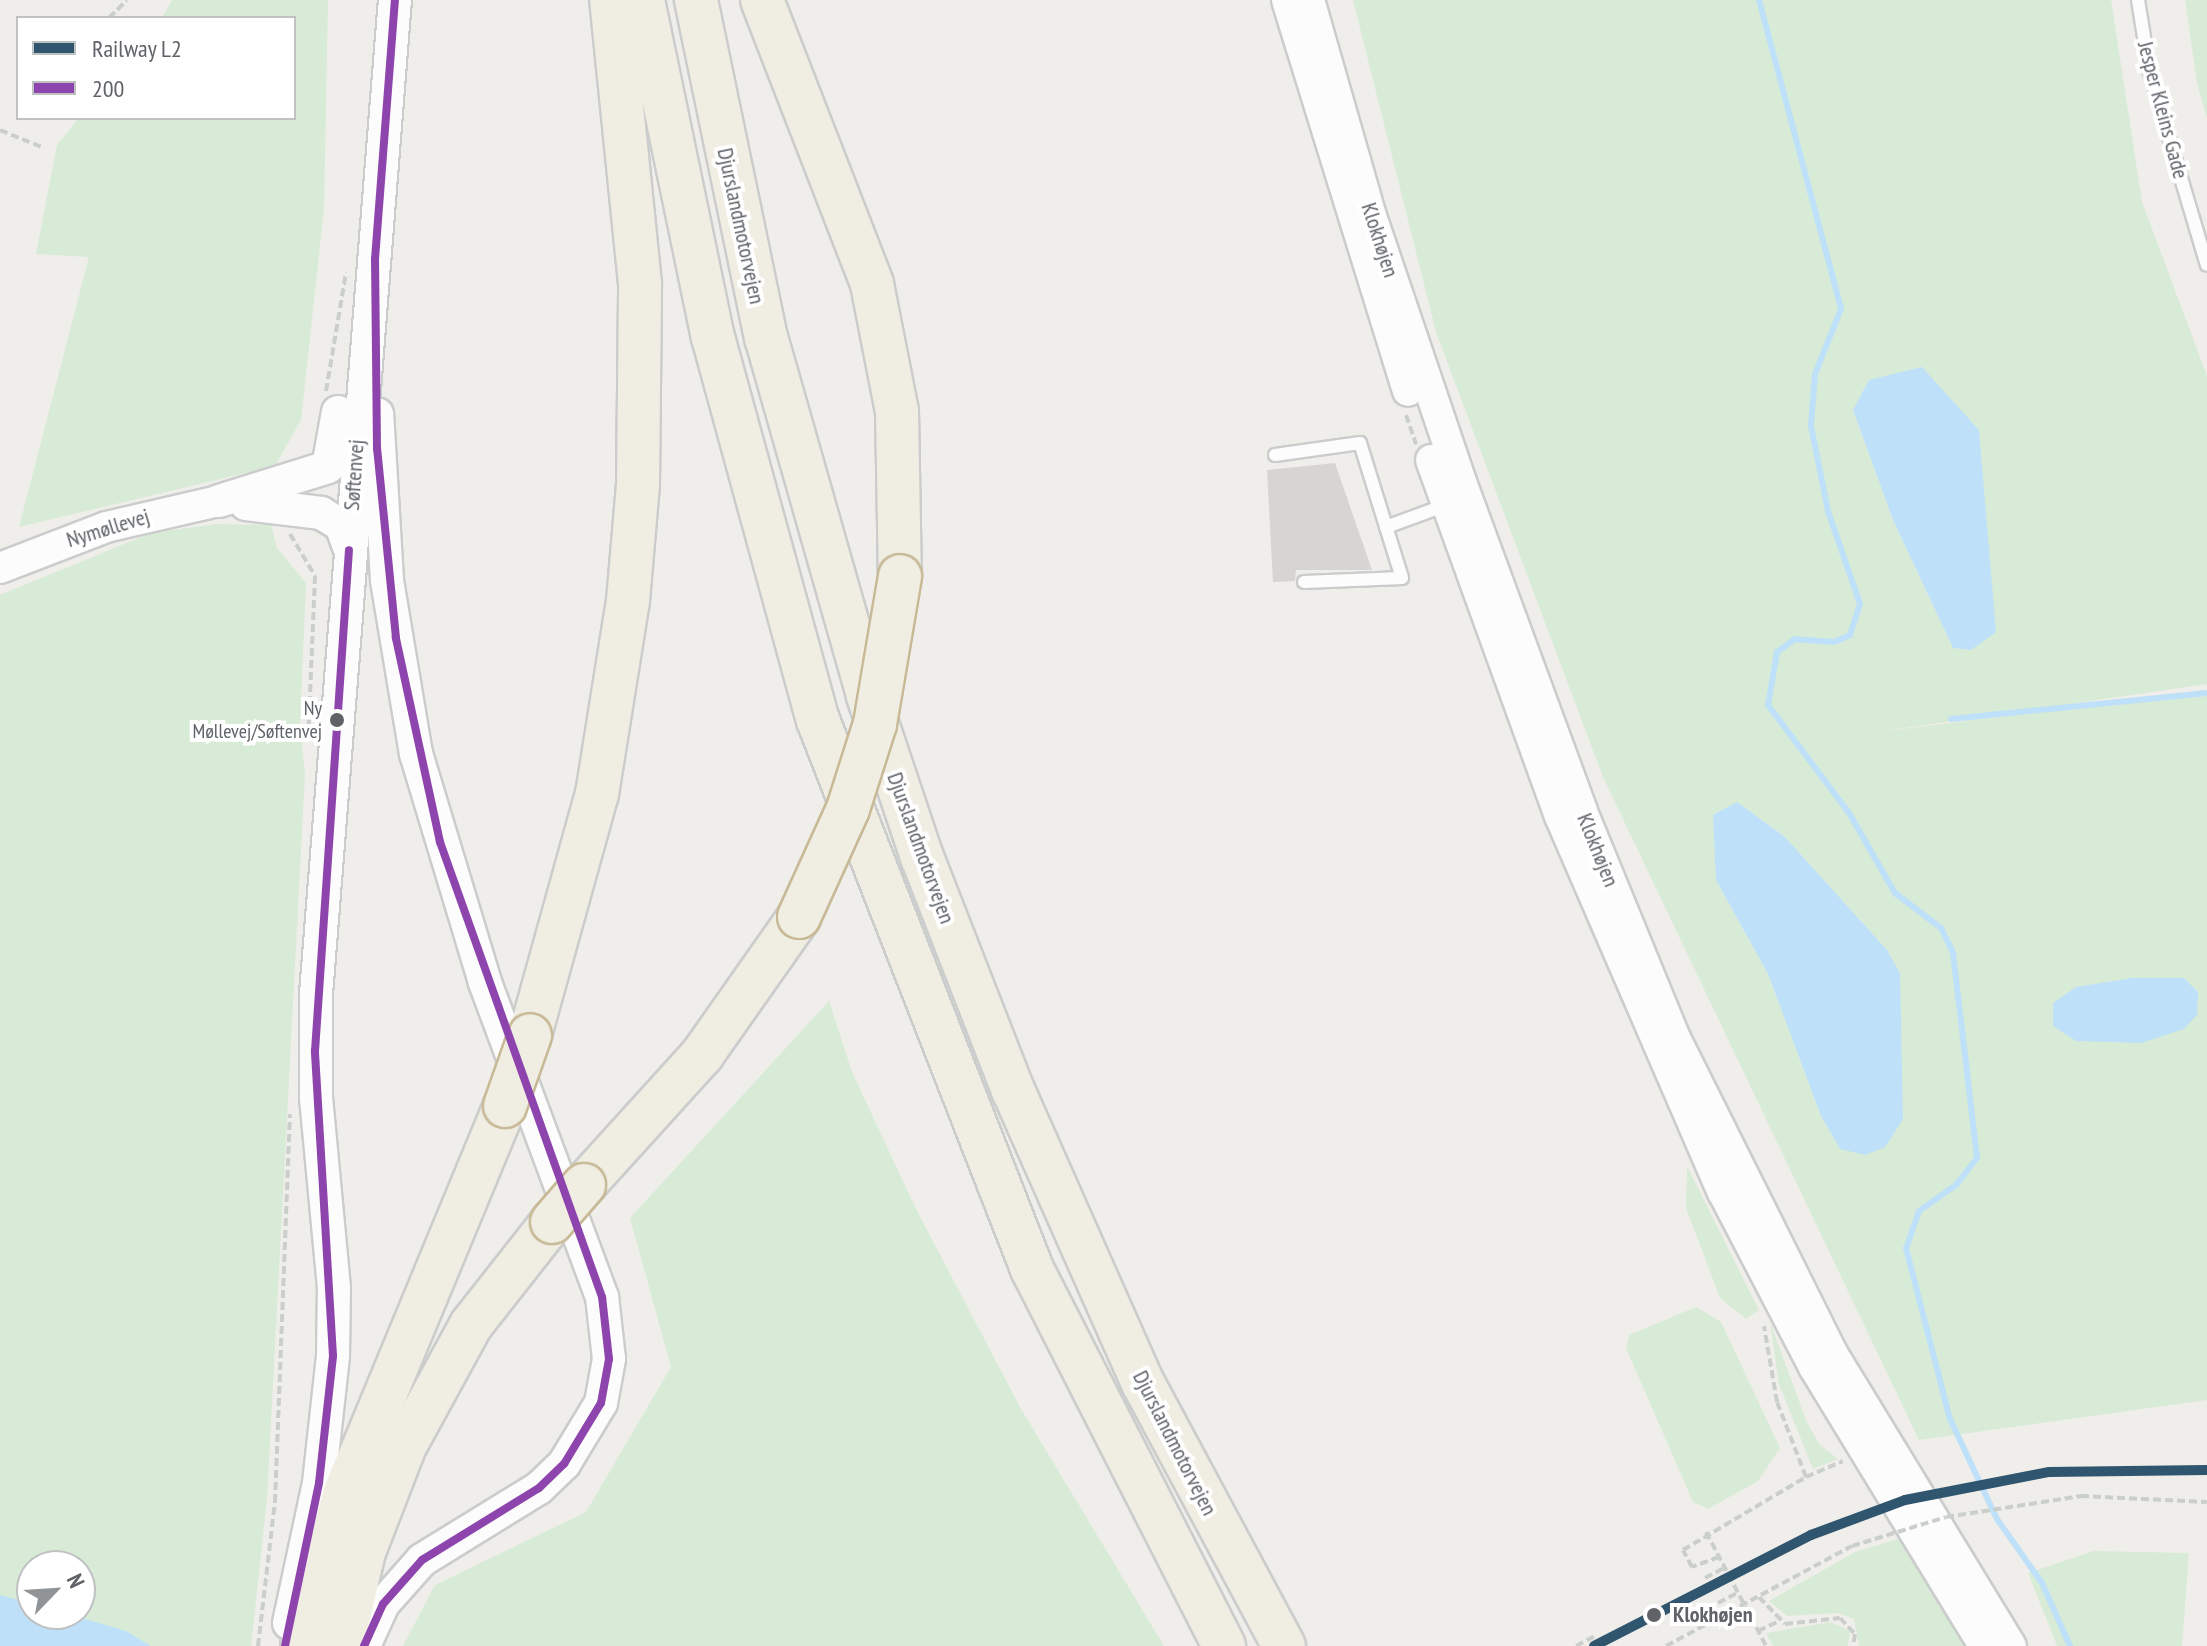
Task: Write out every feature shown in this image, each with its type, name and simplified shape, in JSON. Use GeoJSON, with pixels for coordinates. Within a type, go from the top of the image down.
{"type":"FeatureCollection","features":[{"type":"Feature","properties":{"kind":"highway"},"geometry":{"type":"LineString","coordinates":[[302,1646],[345,1492],[505,1106],[530,1035],[597,794],[628,601],[638,484],[640,284],[611,0]]}},
{"type":"Feature","properties":{"kind":"highway"},"geometry":{"type":"LineString","coordinates":[[643,0],[713,337],[818,720],[1032,1269],[1224,1646]]}},
{"type":"Feature","properties":{"kind":"highway","name":"Djurslandmotorvejen"},"geometry":{"type":"LineString","coordinates":[[696,0],[766,337],[864,682],[922,857],[1013,1090],[1143,1383],[1284,1646]]}},
{"type":"Feature","properties":{"kind":"highway"},"geometry":{"type":"LineString","coordinates":[[342,1646],[364,1552],[405,1446],[471,1325],[552,1222],[702,1055],[799,917],[862,768],[895,634],[900,576],[897,411],[872,284],[762,0]]}},
{"type":"Feature","properties":{"kind":"main road","name":"Søftenvej"},"geometry":{"type":"LineString","coordinates":[[285,1646],[319,1483],[333,1356],[315,1051],[349,547],[395,0]]}},
{"type":"Feature","properties":{"kind":"main road","name":"Søftenvej"},"geometry":{"type":"LineString","coordinates":[[364,1646],[383,1604],[422,1560],[539,1488],[564,1464],[601,1403],[609,1359],[602,1297],[485,982],[416,754],[382,516],[375,259]]}},
{"type":"Feature","properties":{"kind":"main road"},"geometry":{"type":"LineString","coordinates":[[219,501],[328,467],[344,348],[375,259]]}},
{"type":"Feature","properties":{"kind":"main road"},"geometry":{"type":"LineString","coordinates":[[219,501],[321,513],[341,525],[349,547]]}},
{"type":"Feature","properties":{"kind":"street","name":"Klokhøjen"},"geometry":{"type":"LineString","coordinates":[[1287,0],[1352,224],[1446,505],[1560,816],[1716,1178],[1814,1367],[1984,1646]]}},
{"type":"Feature","properties":{"kind":"street","name":"Klokhøjen"},"geometry":{"type":"LineString","coordinates":[[1309,0],[1371,216],[1461,482],[1581,809],[1675,1038],[1832,1353],[2011,1646]]}},
{"type":"Feature","properties":{"kind":"street","name":"Nymøllevej"},"geometry":{"type":"LineString","coordinates":[[0,568],[106,527],[219,501]]}},
{"type":"Feature","properties":{"kind":"lane","name":"Jesper Kleins Gade"},"geometry":{"type":"LineString","coordinates":[[2138,0],[2150,74],[2207,265]]}},
{"type":"Feature","properties":{"kind":"lane"},"geometry":{"type":"LineString","coordinates":[[1275,455],[1360,443],[1402,578],[1304,582]]}},
{"type":"Feature","properties":{"kind":"lane"},"geometry":{"type":"LineString","coordinates":[[1386,527],[1446,505]]}},
{"type":"Feature","properties":{"kind":"path"},"geometry":{"type":"LineString","coordinates":[[111,16],[127,0]]}},
{"type":"Feature","properties":{"kind":"path"},"geometry":{"type":"LineString","coordinates":[[0,130],[44,148]]}},
{"type":"Feature","properties":{"kind":"path"},"geometry":{"type":"LineString","coordinates":[[1763,1321],[1777,1402],[1806,1477]]}},
{"type":"Feature","properties":{"kind":"path"},"geometry":{"type":"LineString","coordinates":[[1719,1557],[1698,1567],[1684,1561],[1685,1546],[1806,1477],[1849,1458]]}},
{"type":"Feature","properties":{"kind":"path"},"geometry":{"type":"LineString","coordinates":[[1666,1646],[1852,1546],[1971,1511],[2081,1496],[2207,1502]]}},
{"type":"Feature","properties":{"kind":"path"},"geometry":{"type":"LineString","coordinates":[[1932,1505],[1949,1529]]}},
{"type":"Feature","properties":{"kind":"path"},"geometry":{"type":"LineString","coordinates":[[1706,1532],[1766,1646]]}},
{"type":"Feature","properties":{"kind":"path"},"geometry":{"type":"LineString","coordinates":[[1705,1578],[1725,1568]]}},
{"type":"Feature","properties":{"kind":"path"},"geometry":{"type":"LineString","coordinates":[[1718,1603],[1738,1593]]}},
{"type":"Feature","properties":{"kind":"path"},"geometry":{"type":"LineString","coordinates":[[1759,1597],[1779,1621]]}},
{"type":"Feature","properties":{"kind":"path"},"geometry":{"type":"LineString","coordinates":[[1758,1631],[1779,1621],[1840,1618],[1855,1634],[1853,1646]]}},
{"type":"Feature","properties":{"kind":"path"},"geometry":{"type":"LineString","coordinates":[[1576,1646],[1595,1636]]}},
{"type":"Feature","properties":{"kind":"green space"},"geometry":{"type":"Polygon","coordinates":[[[172,0],[328,0],[324,209],[301,420],[275,466],[19,527],[89,257],[36,254],[57,145],[77,120],[296,120],[296,16],[163,16],[172,0]]]}},
{"type":"Feature","properties":{"kind":"green space"},"geometry":{"type":"Polygon","coordinates":[[[1353,0],[2111,0],[2142,202],[2207,376],[2207,684],[1863,734],[2207,690],[2207,1400],[1919,1440],[1603,777],[1436,332],[1353,0]],[[1853,410],[1893,520],[1953,648],[1853,410]],[[1737,802],[1716,880],[1768,974],[1821,1116],[1840,1149],[1900,973],[1887,950],[1785,837],[1737,802]],[[2132,978],[2054,1003],[2053,1025],[2076,1041],[2198,992],[2183,978],[2132,978]]]}},
{"type":"Feature","properties":{"kind":"green space"},"geometry":{"type":"Polygon","coordinates":[[[2185,0],[2207,0],[2207,118],[2197,83],[2185,0]]]}},
{"type":"Feature","properties":{"kind":"green space"},"geometry":{"type":"Polygon","coordinates":[[[217,524],[271,525],[277,548],[306,583],[300,724],[305,774],[267,1499],[251,1646],[0,1646],[0,595],[151,533],[217,524]]]}},
{"type":"Feature","properties":{"kind":"green space"},"geometry":{"type":"Polygon","coordinates":[[[829,1001],[852,1072],[916,1209],[1021,1409],[1164,1646],[403,1646],[435,1585],[586,1512],[671,1367],[630,1218],[829,1001]]]}},
{"type":"Feature","properties":{"kind":"green space"},"geometry":{"type":"Polygon","coordinates":[[[1687,1166],[1759,1310],[1746,1319],[1720,1298],[1686,1208],[1687,1166]]]}},
{"type":"Feature","properties":{"kind":"green space"},"geometry":{"type":"Polygon","coordinates":[[[1696,1307],[1721,1322],[1780,1448],[1758,1481],[1708,1509],[1693,1502],[1626,1348],[1629,1335],[1696,1307]]]}},
{"type":"Feature","properties":{"kind":"green space"},"geometry":{"type":"Polygon","coordinates":[[[1770,1322],[1806,1420],[1819,1444],[1838,1459],[1813,1469],[1779,1384],[1770,1322]]]}},
{"type":"Feature","properties":{"kind":"green space"},"geometry":{"type":"Polygon","coordinates":[[[1901,1538],[1970,1646],[1859,1646],[1854,1619],[1838,1613],[1787,1616],[1769,1601],[1855,1552],[1901,1538]]]}},
{"type":"Feature","properties":{"kind":"green space"},"geometry":{"type":"Polygon","coordinates":[[[2094,1551],[2189,1553],[2182,1646],[2057,1646],[2028,1573],[2094,1551]]]}},
{"type":"Feature","properties":{"kind":"green space"},"geometry":{"type":"Polygon","coordinates":[[[1831,1622],[1850,1631],[1848,1646],[1773,1646],[1766,1633],[1831,1622]]]}},
{"type":"Feature","properties":{"kind":"water"},"geometry":{"type":"Polygon","coordinates":[[[1922,367],[1979,430],[1996,632],[1971,650],[1953,648],[1893,520],[1853,410],[1869,380],[1922,367]]]}},
{"type":"Feature","properties":{"kind":"water"},"geometry":{"type":"Polygon","coordinates":[[[1737,802],[1785,837],[1887,950],[1900,973],[1903,1119],[1885,1147],[1865,1155],[1840,1149],[1821,1116],[1768,974],[1716,880],[1713,815],[1737,802]]]}},
{"type":"Feature","properties":{"kind":"water"},"geometry":{"type":"Polygon","coordinates":[[[2132,978],[2184,978],[2198,992],[2197,1015],[2184,1029],[2141,1043],[2076,1041],[2053,1026],[2053,1003],[2076,987],[2132,978]]]}},
{"type":"Feature","properties":{"kind":"water"},"geometry":{"type":"Polygon","coordinates":[[[0,1595],[16,1600],[16,1630],[96,1630],[96,1622],[126,1631],[151,1646],[0,1646],[0,1595]]]}},
{"type":"Feature","properties":{"kind":"building"},"geometry":{"type":"Polygon","coordinates":[[[1335,463],[1372,570],[1296,570],[1295,581],[1273,582],[1267,470],[1335,463]]]}},
{"type":"Feature","properties":{"kind":"waterway"},"geometry":{"type":"LineString","coordinates":[[1759,0],[1841,309],[1815,374],[1811,426],[1828,511],[1860,604],[1850,635],[1834,642],[1795,639],[1777,652],[1768,705],[1849,813],[1895,893],[1941,928],[1953,953],[1977,1158],[1956,1185],[1919,1211],[1906,1248],[1950,1419],[1997,1519],[2042,1583],[2070,1646]]}},
{"type":"Feature","properties":{"kind":"waterway"},"geometry":{"type":"LineString","coordinates":[[1951,719],[2207,693]]}},
{"type":"Feature","properties":{"kind":"rail line","name":"L2"},"geometry":{"type":"LineString","coordinates":[[1594,1646],[1811,1535],[1905,1500],[2049,1472],[2207,1470]]}},
{"type":"Feature","properties":{"kind":"transit line","name":"200"},"geometry":{"type":"LineString","coordinates":[[364,1646],[383,1604],[422,1560],[539,1488],[564,1464],[601,1403],[609,1359],[602,1297],[440,842],[396,638],[377,449],[375,259],[395,0]]}},
{"type":"Feature","properties":{"kind":"transit line","name":"200"},"geometry":{"type":"LineString","coordinates":[[285,1646],[319,1483],[333,1356],[315,1051],[349,550]]}},
{"type":"Feature","properties":{"kind":"place","name":"Ny Møllevej/Søftenvej"},"geometry":{"type":"Point","coordinates":[337,720]}},
{"type":"Feature","properties":{"kind":"place","name":"Klokhøjen"},"geometry":{"type":"Point","coordinates":[1654,1615]}}]}
